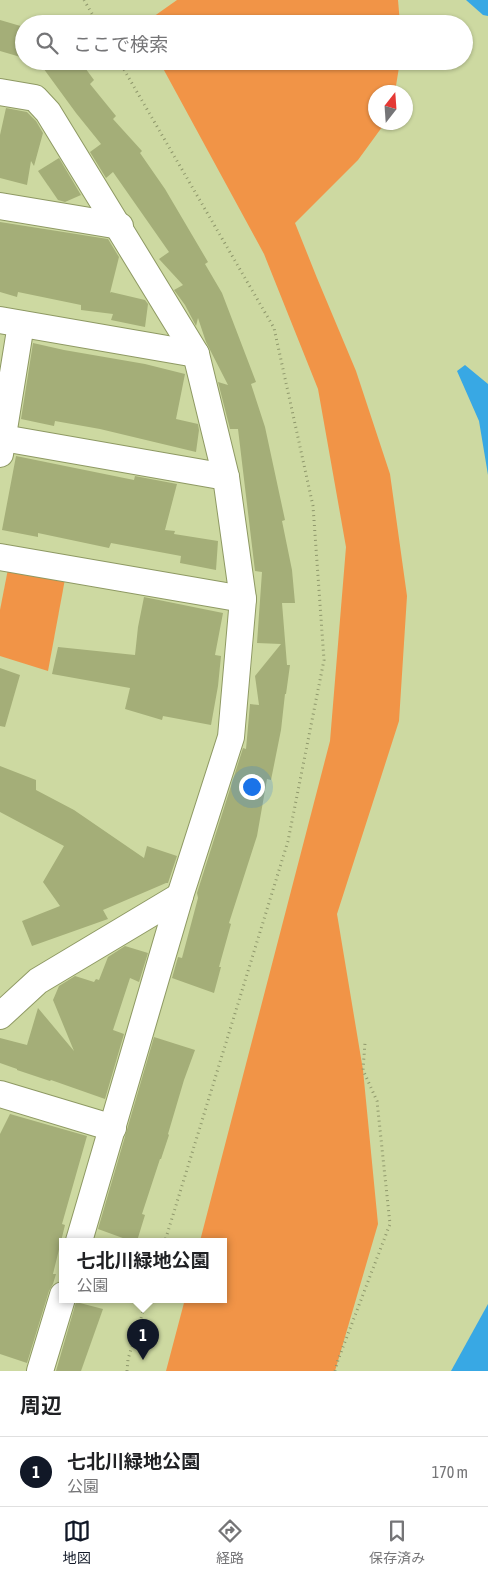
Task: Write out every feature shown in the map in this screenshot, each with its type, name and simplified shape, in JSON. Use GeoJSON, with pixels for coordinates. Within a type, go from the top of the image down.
{"type":"FeatureCollection","features":[{"type":"Feature","properties":{"kind":"street"},"geometry":{"type":"LineString","coordinates":[[0,92],[35,98],[48,112],[120,226],[196,354],[226,477],[243,599],[231,737],[180,896],[80,1238]]}},
{"type":"Feature","properties":{"kind":"street"},"geometry":{"type":"LineString","coordinates":[[0,206],[120,226]]}},
{"type":"Feature","properties":{"kind":"street"},"geometry":{"type":"LineString","coordinates":[[196,354],[10,322],[1,447],[226,477]]}},
{"type":"Feature","properties":{"kind":"street"},"geometry":{"type":"LineString","coordinates":[[0,557],[243,599]]}},
{"type":"Feature","properties":{"kind":"street"},"geometry":{"type":"LineString","coordinates":[[0,1016],[38,981],[180,896]]}},
{"type":"Feature","properties":{"kind":"street"},"geometry":{"type":"LineString","coordinates":[[1,1097],[113,1128]]}},
{"type":"Feature","properties":{"kind":"street"},"geometry":{"type":"LineString","coordinates":[[40,1371],[61,1303]]}},
{"type":"Feature","properties":{"kind":"path"},"geometry":{"type":"LineString","coordinates":[[84,0],[93,15]]}},
{"type":"Feature","properties":{"kind":"path"},"geometry":{"type":"LineString","coordinates":[[335,1371],[390,1224],[377,1101],[362,1070],[365,1043]]}},
{"type":"Feature","properties":{"kind":"path"},"geometry":{"type":"LineString","coordinates":[[127,1371],[128,1359],[146,1303]]}},
{"type":"Feature","properties":{"kind":"shaded area"},"geometry":{"type":"Polygon","coordinates":[[[177,0],[398,0],[399,15],[156,15],[177,0]]]}},
{"type":"Feature","properties":{"kind":"shaded area"},"geometry":{"type":"Polygon","coordinates":[[[164,70],[399,70],[396,85],[368,85],[368,130],[380,130],[358,160],[295,223],[356,371],[390,474],[407,596],[399,721],[337,914],[363,1070],[378,1224],[335,1371],[166,1371],[184,1303],[227,1303],[227,1238],[201,1238],[330,741],[346,547],[318,389],[264,254],[164,70]]]}},
{"type":"Feature","properties":{"kind":"shaded area"},"geometry":{"type":"Polygon","coordinates":[[[8,569],[65,579],[48,671],[0,656],[0,610],[8,569]]]}},
{"type":"Feature","properties":{"kind":"water"},"geometry":{"type":"Polygon","coordinates":[[[466,0],[488,0],[488,16],[483,15],[466,0]]]}},
{"type":"Feature","properties":{"kind":"water"},"geometry":{"type":"Polygon","coordinates":[[[465,365],[488,384],[488,475],[479,421],[457,371],[465,365]]]}},
{"type":"Feature","properties":{"kind":"water"},"geometry":{"type":"Polygon","coordinates":[[[488,1304],[488,1371],[451,1371],[488,1304]]]}},
{"type":"Feature","properties":{"kind":"building"},"geometry":{"type":"Polygon","coordinates":[[[0,20],[15,24],[15,55],[0,51],[0,20]]]}},
{"type":"Feature","properties":{"kind":"building"},"geometry":{"type":"Polygon","coordinates":[[[45,70],[87,70],[94,80],[90,84],[116,116],[113,119],[142,151],[140,153],[165,189],[208,262],[205,264],[222,293],[256,382],[251,384],[265,427],[285,520],[282,521],[292,570],[295,603],[282,603],[287,665],[290,665],[281,730],[271,780],[267,779],[257,836],[229,923],[231,924],[214,993],[172,978],[178,957],[182,958],[198,898],[197,893],[243,748],[246,749],[250,704],[259,705],[255,676],[281,644],[257,643],[262,572],[255,571],[238,429],[230,429],[218,382],[228,385],[206,342],[198,318],[196,326],[185,305],[174,290],[183,285],[159,259],[169,252],[113,172],[106,178],[90,152],[101,144],[45,70]]]}},
{"type":"Feature","properties":{"kind":"building"},"geometry":{"type":"Polygon","coordinates":[[[6,108],[27,112],[36,121],[43,133],[34,166],[31,161],[27,185],[0,178],[0,135],[6,108]]]}},
{"type":"Feature","properties":{"kind":"building"},"geometry":{"type":"Polygon","coordinates":[[[59,158],[81,195],[65,202],[58,200],[38,171],[59,158]]]}},
{"type":"Feature","properties":{"kind":"building"},"geometry":{"type":"Polygon","coordinates":[[[0,222],[108,239],[119,257],[110,293],[145,300],[148,304],[145,327],[111,320],[113,314],[81,310],[81,305],[18,292],[17,297],[0,292],[0,222]]]}},
{"type":"Feature","properties":{"kind":"building"},"geometry":{"type":"Polygon","coordinates":[[[33,343],[145,364],[185,374],[176,419],[198,424],[196,452],[100,429],[55,421],[54,426],[21,419],[33,343]]]}},
{"type":"Feature","properties":{"kind":"building"},"geometry":{"type":"Polygon","coordinates":[[[16,456],[134,480],[135,476],[177,484],[165,530],[175,531],[174,534],[218,541],[216,570],[180,563],[181,556],[111,543],[109,548],[38,533],[38,537],[2,530],[16,456]]]}},
{"type":"Feature","properties":{"kind":"building"},"geometry":{"type":"Polygon","coordinates":[[[144,597],[223,613],[215,655],[221,656],[211,725],[163,716],[162,720],[125,709],[130,688],[52,674],[58,647],[135,655],[144,597]]]}},
{"type":"Feature","properties":{"kind":"building"},"geometry":{"type":"Polygon","coordinates":[[[0,668],[20,675],[5,727],[0,726],[0,668]]]}},
{"type":"Feature","properties":{"kind":"building"},"geometry":{"type":"Polygon","coordinates":[[[0,766],[36,780],[36,790],[74,810],[144,858],[147,846],[177,856],[168,883],[103,910],[108,919],[32,946],[22,921],[60,906],[43,882],[64,846],[0,812],[0,766]]]}},
{"type":"Feature","properties":{"kind":"building"},"geometry":{"type":"Polygon","coordinates":[[[125,946],[148,953],[139,982],[130,978],[113,1030],[124,1034],[105,1099],[0,1063],[0,1038],[27,1045],[38,1008],[74,1051],[53,1000],[59,986],[75,976],[94,982],[96,979],[99,980],[108,957],[125,946]]]}},
{"type":"Feature","properties":{"kind":"building"},"geometry":{"type":"Polygon","coordinates":[[[154,1037],[195,1050],[142,1214],[145,1215],[138,1238],[123,1238],[98,1229],[154,1037]]]}},
{"type":"Feature","properties":{"kind":"building"},"geometry":{"type":"Polygon","coordinates":[[[10,1114],[87,1136],[62,1224],[65,1225],[62,1238],[59,1238],[59,1250],[53,1274],[56,1274],[27,1363],[0,1354],[0,1134],[10,1114]]]}},
{"type":"Feature","properties":{"kind":"building"},"geometry":{"type":"Polygon","coordinates":[[[76,1303],[103,1309],[81,1371],[56,1371],[76,1303]]]}},
{"type":"Feature","properties":{"kind":"place","name":"七北川緑地公園"},"geometry":{"type":"Point","coordinates":[143,1360]}}]}
